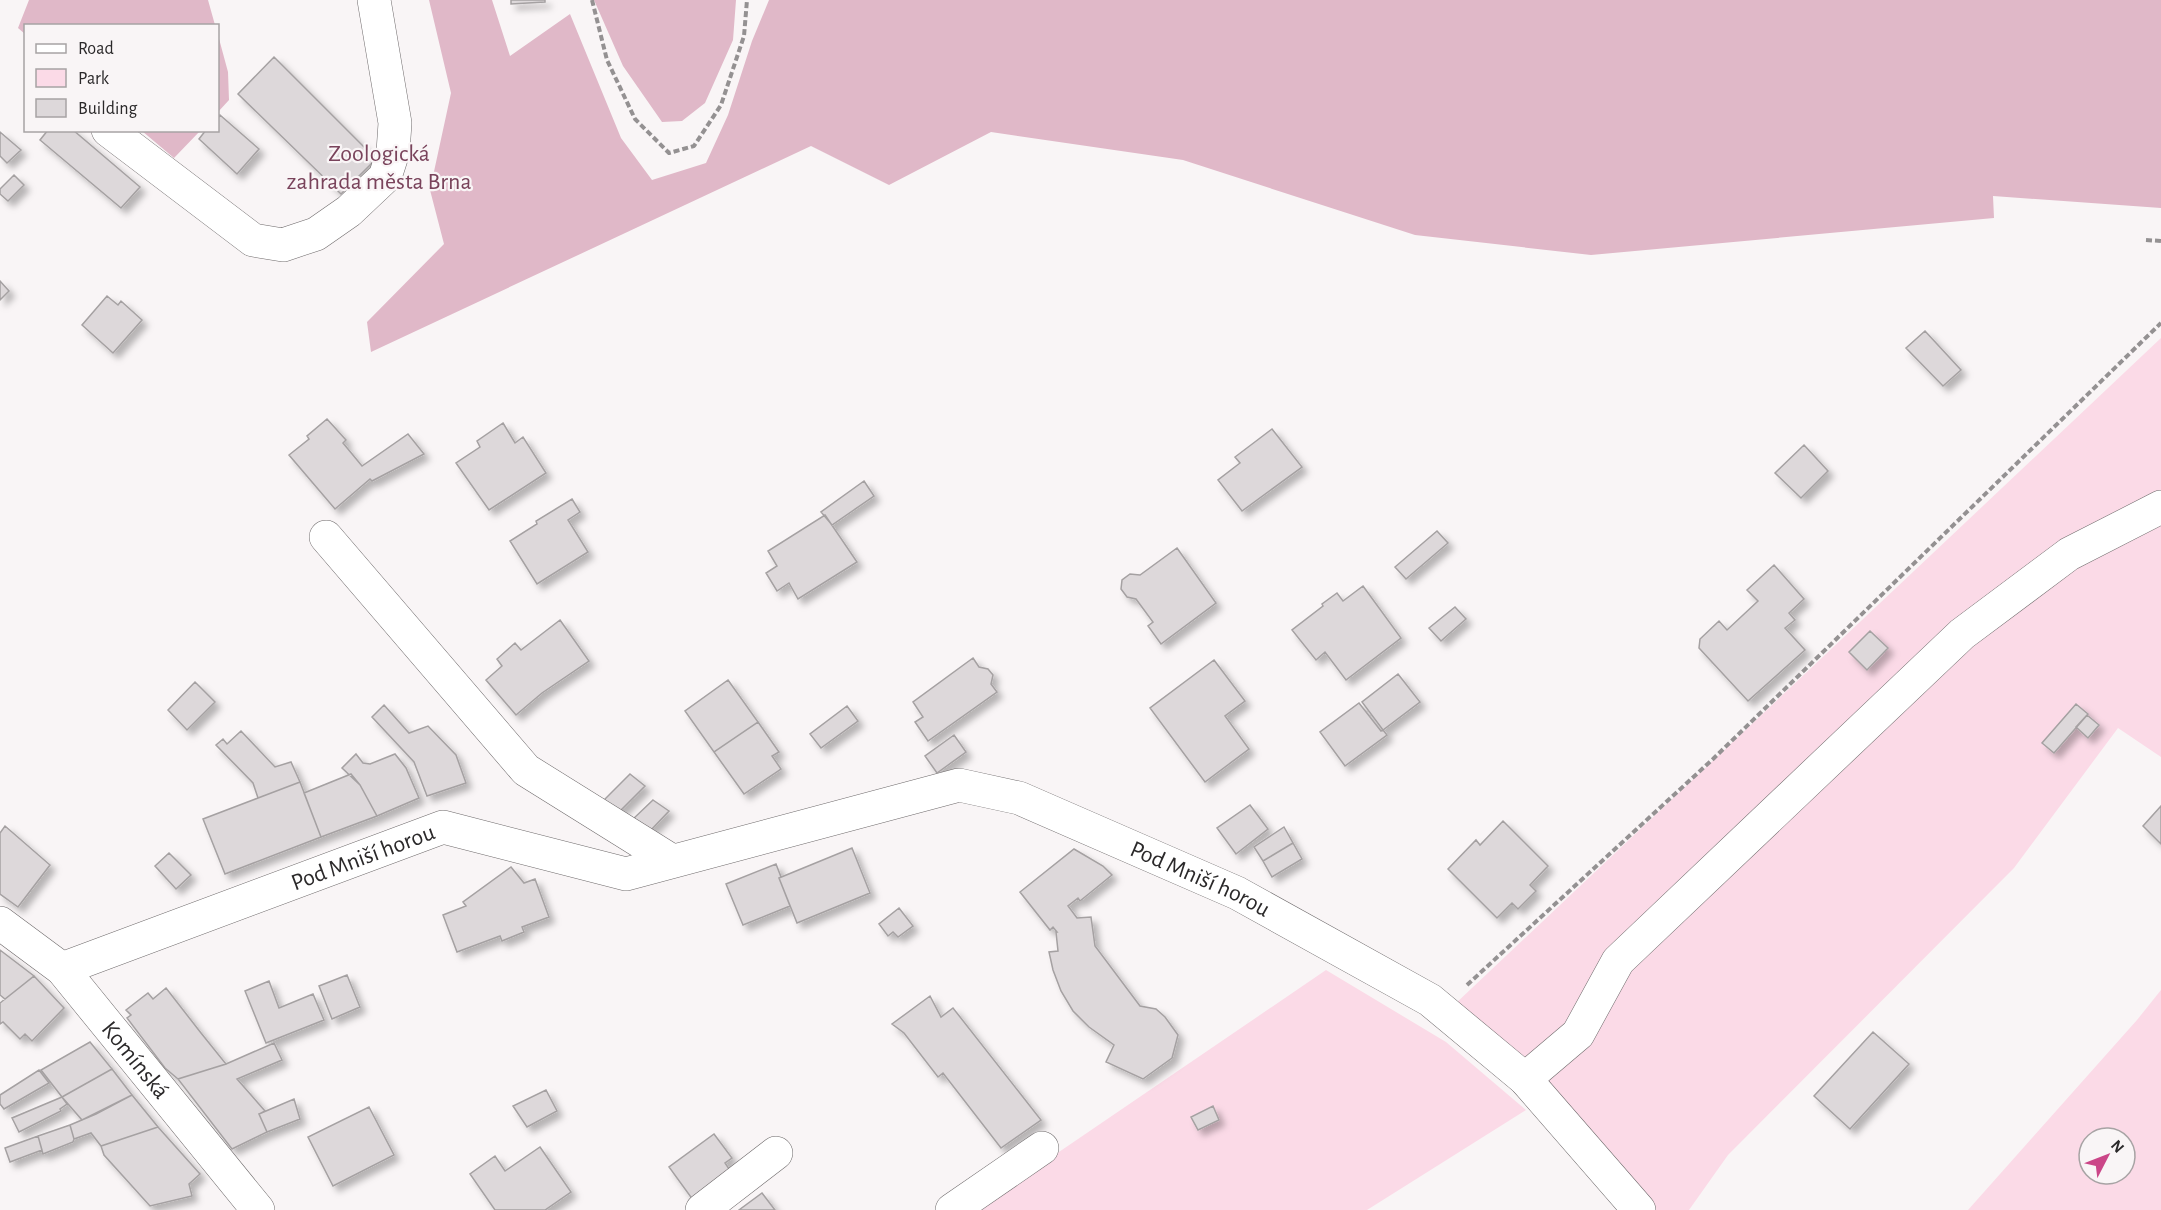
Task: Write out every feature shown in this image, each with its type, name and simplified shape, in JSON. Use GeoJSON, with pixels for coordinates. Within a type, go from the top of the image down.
{"type":"FeatureCollection","features":[{"type":"Feature","properties":{"kind":"street"},"geometry":{"type":"LineString","coordinates":[[111,132],[253,240],[284,245],[316,234],[349,212],[385,177],[393,152],[395,123],[374,0]]}},
{"type":"Feature","properties":{"kind":"street"},"geometry":{"type":"LineString","coordinates":[[1525,1079],[1578,1034],[1618,961],[1962,634],[2069,554],[2161,507]]}},
{"type":"Feature","properties":{"kind":"street"},"geometry":{"type":"LineString","coordinates":[[326,537],[526,771],[672,861]]}},
{"type":"Feature","properties":{"kind":"street","name":"Pod Mniší horou"},"geometry":{"type":"LineString","coordinates":[[62,969],[443,827],[626,873],[959,785],[1019,798],[1237,893],[1430,1000],[1525,1079],[1639,1210]]}},
{"type":"Feature","properties":{"kind":"street","name":"Komínská"},"geometry":{"type":"LineString","coordinates":[[0,923],[62,969],[258,1210]]}},
{"type":"Feature","properties":{"kind":"street"},"geometry":{"type":"LineString","coordinates":[[952,1210],[1042,1148]]}},
{"type":"Feature","properties":{"kind":"street"},"geometry":{"type":"LineString","coordinates":[[702,1210],[776,1153]]}},
{"type":"Feature","properties":{"kind":"path"},"geometry":{"type":"LineString","coordinates":[[592,0],[607,60],[635,119],[669,153],[694,146],[721,105],[744,36],[747,0]]}},
{"type":"Feature","properties":{"kind":"path"},"geometry":{"type":"LineString","coordinates":[[2146,240],[2161,241]]}},
{"type":"Feature","properties":{"kind":"path"},"geometry":{"type":"LineString","coordinates":[[1441,1009],[1713,759],[2161,323]]}},
{"type":"Feature","properties":{"kind":"green space"},"geometry":{"type":"Polygon","coordinates":[[[2161,338],[2161,757],[2118,728],[2014,868],[1728,1155],[1689,1210],[1651,1210],[1454,1005],[2161,338]]]}},
{"type":"Feature","properties":{"kind":"green space"},"geometry":{"type":"Polygon","coordinates":[[[1326,970],[1446,1042],[1526,1110],[1367,1210],[974,1210],[1326,970]]]}},
{"type":"Feature","properties":{"kind":"green space"},"geometry":{"type":"Polygon","coordinates":[[[2161,990],[2161,1210],[1968,1210],[2137,1020],[2161,990]]]}},
{"type":"Feature","properties":{"kind":"shaded area"},"geometry":{"type":"Polygon","coordinates":[[[29,0],[208,0],[215,24],[24,24],[24,33],[18,28],[29,0]]]}},
{"type":"Feature","properties":{"kind":"shaded area","name":"Zoologická zahrada města Brna"},"geometry":{"type":"Polygon","coordinates":[[[429,0],[492,0],[510,56],[570,14],[621,138],[652,180],[706,163],[728,115],[752,41],[769,0],[2161,0],[2161,208],[1993,196],[1994,218],[1591,255],[1415,235],[1183,160],[991,132],[889,185],[811,146],[371,352],[367,322],[444,244],[430,190],[451,93],[429,0]]]}},
{"type":"Feature","properties":{"kind":"shaded area"},"geometry":{"type":"Polygon","coordinates":[[[594,0],[736,0],[733,40],[705,103],[682,121],[662,122],[623,66],[594,0]]]}},
{"type":"Feature","properties":{"kind":"shaded area"},"geometry":{"type":"Polygon","coordinates":[[[219,39],[228,72],[229,100],[219,111],[219,39]]]}},
{"type":"Feature","properties":{"kind":"shaded area"},"geometry":{"type":"Polygon","coordinates":[[[143,132],[199,132],[174,158],[143,132]]]}},
{"type":"Feature","properties":{"kind":"building"},"geometry":{"type":"Polygon","coordinates":[[[511,0],[545,0],[545,2],[511,4],[511,0]]]}},
{"type":"Feature","properties":{"kind":"building"},"geometry":{"type":"Polygon","coordinates":[[[274,57],[376,159],[341,194],[238,94],[274,57]]]}},
{"type":"Feature","properties":{"kind":"building"},"geometry":{"type":"Polygon","coordinates":[[[220,115],[259,149],[237,174],[199,139],[204,132],[219,132],[220,115]]]}},
{"type":"Feature","properties":{"kind":"building"},"geometry":{"type":"Polygon","coordinates":[[[0,132],[21,150],[7,163],[0,156],[0,132]]]}},
{"type":"Feature","properties":{"kind":"building"},"geometry":{"type":"Polygon","coordinates":[[[46,132],[75,132],[140,187],[121,208],[40,140],[46,132]]]}},
{"type":"Feature","properties":{"kind":"building"},"geometry":{"type":"Polygon","coordinates":[[[14,175],[24,185],[8,201],[0,194],[0,189],[14,175]]]}},
{"type":"Feature","properties":{"kind":"building"},"geometry":{"type":"Polygon","coordinates":[[[0,281],[9,291],[0,300],[0,281]]]}},
{"type":"Feature","properties":{"kind":"building"},"geometry":{"type":"Polygon","coordinates":[[[107,296],[118,305],[121,301],[142,320],[113,353],[82,325],[107,296]]]}},
{"type":"Feature","properties":{"kind":"building"},"geometry":{"type":"Polygon","coordinates":[[[1925,331],[1961,370],[1943,386],[1906,348],[1925,331]]]}},
{"type":"Feature","properties":{"kind":"building"},"geometry":{"type":"Polygon","coordinates":[[[327,419],[346,440],[343,443],[362,466],[408,434],[424,454],[372,481],[370,479],[335,509],[289,455],[309,439],[307,436],[327,419]]]}},
{"type":"Feature","properties":{"kind":"building"},"geometry":{"type":"Polygon","coordinates":[[[503,423],[515,443],[523,437],[546,473],[489,510],[456,463],[480,447],[477,441],[503,423]]]}},
{"type":"Feature","properties":{"kind":"building"},"geometry":{"type":"Polygon","coordinates":[[[1272,429],[1302,467],[1242,511],[1218,480],[1240,463],[1235,457],[1272,429]]]}},
{"type":"Feature","properties":{"kind":"building"},"geometry":{"type":"Polygon","coordinates":[[[1804,445],[1828,471],[1801,498],[1775,473],[1804,445]]]}},
{"type":"Feature","properties":{"kind":"building"},"geometry":{"type":"Polygon","coordinates":[[[864,481],[874,496],[832,525],[821,512],[864,481]]]}},
{"type":"Feature","properties":{"kind":"building"},"geometry":{"type":"Polygon","coordinates":[[[572,499],[580,512],[568,520],[588,552],[537,584],[510,541],[537,524],[536,521],[572,499]]]}},
{"type":"Feature","properties":{"kind":"building"},"geometry":{"type":"Polygon","coordinates":[[[825,515],[857,562],[798,599],[789,583],[777,591],[766,573],[777,566],[768,551],[825,515]]]}},
{"type":"Feature","properties":{"kind":"building"},"geometry":{"type":"Polygon","coordinates":[[[1437,531],[1448,543],[1406,579],[1395,567],[1437,531]]]}},
{"type":"Feature","properties":{"kind":"building"},"geometry":{"type":"Polygon","coordinates":[[[1177,548],[1216,603],[1161,644],[1148,626],[1153,622],[1136,599],[1127,597],[1121,589],[1122,580],[1130,574],[1140,575],[1177,548]]]}},
{"type":"Feature","properties":{"kind":"building"},"geometry":{"type":"Polygon","coordinates":[[[1774,565],[1804,599],[1789,613],[1795,620],[1785,628],[1805,650],[1748,701],[1699,648],[1700,639],[1719,621],[1727,630],[1758,601],[1747,590],[1774,565]]]}},
{"type":"Feature","properties":{"kind":"building"},"geometry":{"type":"Polygon","coordinates":[[[1363,586],[1401,638],[1346,680],[1325,652],[1316,660],[1292,630],[1337,593],[1343,601],[1363,586]]]}},
{"type":"Feature","properties":{"kind":"building"},"geometry":{"type":"Polygon","coordinates":[[[1455,607],[1466,619],[1441,641],[1429,628],[1455,607]]]}},
{"type":"Feature","properties":{"kind":"building"},"geometry":{"type":"Polygon","coordinates":[[[560,620],[589,661],[542,693],[516,715],[486,680],[502,666],[497,659],[515,643],[521,650],[560,620]]]}},
{"type":"Feature","properties":{"kind":"building"},"geometry":{"type":"Polygon","coordinates":[[[1870,631],[1888,648],[1867,670],[1849,652],[1870,631]]]}},
{"type":"Feature","properties":{"kind":"building"},"geometry":{"type":"Polygon","coordinates":[[[973,658],[979,667],[988,669],[993,675],[991,684],[997,692],[928,741],[915,722],[923,717],[913,702],[973,658]]]}},
{"type":"Feature","properties":{"kind":"building"},"geometry":{"type":"Polygon","coordinates":[[[1214,660],[1245,701],[1225,716],[1249,749],[1205,782],[1150,708],[1214,660]]]}},
{"type":"Feature","properties":{"kind":"building"},"geometry":{"type":"Polygon","coordinates":[[[1398,674],[1420,702],[1383,730],[1362,702],[1398,674]]]}},
{"type":"Feature","properties":{"kind":"building"},"geometry":{"type":"Polygon","coordinates":[[[728,680],[758,722],[714,752],[685,711],[728,680]]]}},
{"type":"Feature","properties":{"kind":"building"},"geometry":{"type":"Polygon","coordinates":[[[195,682],[215,702],[187,730],[168,710],[195,682]]]}},
{"type":"Feature","properties":{"kind":"building"},"geometry":{"type":"Polygon","coordinates":[[[1359,703],[1381,731],[1383,730],[1387,735],[1345,766],[1320,732],[1359,703]]]}},
{"type":"Feature","properties":{"kind":"building"},"geometry":{"type":"Polygon","coordinates":[[[2076,704],[2088,714],[2054,753],[2042,743],[2076,704]]]}},
{"type":"Feature","properties":{"kind":"building"},"geometry":{"type":"Polygon","coordinates":[[[384,705],[409,733],[428,726],[456,755],[466,783],[427,796],[414,762],[372,717],[384,705]]]}},
{"type":"Feature","properties":{"kind":"building"},"geometry":{"type":"Polygon","coordinates":[[[847,706],[858,721],[821,748],[810,734],[847,706]]]}},
{"type":"Feature","properties":{"kind":"building"},"geometry":{"type":"Polygon","coordinates":[[[2087,715],[2099,725],[2088,738],[2076,727],[2087,715]]]}},
{"type":"Feature","properties":{"kind":"building"},"geometry":{"type":"Polygon","coordinates":[[[758,722],[779,752],[772,756],[781,769],[744,794],[714,752],[758,722]]]}},
{"type":"Feature","properties":{"kind":"building"},"geometry":{"type":"Polygon","coordinates":[[[241,731],[275,767],[291,762],[300,782],[258,798],[253,783],[216,745],[223,739],[227,744],[241,731]]]}},
{"type":"Feature","properties":{"kind":"building"},"geometry":{"type":"Polygon","coordinates":[[[954,735],[966,752],[937,773],[925,756],[954,735]]]}},
{"type":"Feature","properties":{"kind":"building"},"geometry":{"type":"Polygon","coordinates":[[[356,754],[363,763],[370,764],[395,754],[406,768],[419,798],[377,816],[360,785],[342,768],[356,754]]]}},
{"type":"Feature","properties":{"kind":"building"},"geometry":{"type":"Polygon","coordinates":[[[351,774],[360,785],[377,816],[321,837],[304,793],[351,774]]]}},
{"type":"Feature","properties":{"kind":"building"},"geometry":{"type":"Polygon","coordinates":[[[630,774],[645,786],[620,811],[603,801],[630,774]]]}},
{"type":"Feature","properties":{"kind":"building"},"geometry":{"type":"Polygon","coordinates":[[[300,782],[321,837],[225,874],[203,819],[300,782]]]}},
{"type":"Feature","properties":{"kind":"building"},"geometry":{"type":"Polygon","coordinates":[[[653,800],[669,811],[651,830],[633,819],[653,800]]]}},
{"type":"Feature","properties":{"kind":"building"},"geometry":{"type":"Polygon","coordinates":[[[1250,805],[1268,829],[1236,854],[1217,828],[1250,805]]]}},
{"type":"Feature","properties":{"kind":"building"},"geometry":{"type":"Polygon","coordinates":[[[2161,806],[2161,844],[2143,826],[2161,806]]]}},
{"type":"Feature","properties":{"kind":"building"},"geometry":{"type":"Polygon","coordinates":[[[1503,821],[1548,866],[1530,885],[1536,891],[1518,909],[1512,903],[1497,918],[1448,869],[1476,840],[1480,845],[1503,821]]]}},
{"type":"Feature","properties":{"kind":"building"},"geometry":{"type":"Polygon","coordinates":[[[5,826],[50,865],[18,907],[0,894],[0,833],[5,826]]]}},
{"type":"Feature","properties":{"kind":"building"},"geometry":{"type":"Polygon","coordinates":[[[1284,827],[1293,843],[1263,861],[1254,847],[1284,827]]]}},
{"type":"Feature","properties":{"kind":"building"},"geometry":{"type":"Polygon","coordinates":[[[1293,843],[1302,859],[1272,877],[1263,861],[1293,843]]]}},
{"type":"Feature","properties":{"kind":"building"},"geometry":{"type":"Polygon","coordinates":[[[852,848],[870,893],[797,923],[779,878],[852,848]]]}},
{"type":"Feature","properties":{"kind":"building"},"geometry":{"type":"Polygon","coordinates":[[[1074,849],[1103,866],[1112,875],[1080,901],[1078,898],[1068,906],[1077,918],[1091,917],[1095,946],[1140,1006],[1156,1009],[1178,1035],[1172,1058],[1143,1079],[1106,1062],[1114,1045],[1089,1027],[1073,1011],[1061,991],[1053,970],[1049,952],[1058,951],[1057,932],[1053,927],[1050,930],[1020,892],[1074,849]]]}},
{"type":"Feature","properties":{"kind":"building"},"geometry":{"type":"Polygon","coordinates":[[[169,853],[191,875],[176,889],[155,866],[169,853]]]}},
{"type":"Feature","properties":{"kind":"building"},"geometry":{"type":"Polygon","coordinates":[[[776,864],[790,906],[743,925],[726,884],[776,864]]]}},
{"type":"Feature","properties":{"kind":"building"},"geometry":{"type":"Polygon","coordinates":[[[511,867],[524,883],[535,879],[549,917],[522,927],[524,932],[502,941],[500,936],[457,952],[443,915],[466,906],[463,902],[511,867]]]}},
{"type":"Feature","properties":{"kind":"building"},"geometry":{"type":"Polygon","coordinates":[[[899,908],[913,926],[898,937],[893,932],[888,936],[879,924],[899,908]]]}},
{"type":"Feature","properties":{"kind":"building"},"geometry":{"type":"Polygon","coordinates":[[[0,950],[34,976],[5,999],[0,995],[0,950]]]}},
{"type":"Feature","properties":{"kind":"building"},"geometry":{"type":"Polygon","coordinates":[[[347,975],[360,1007],[332,1019],[319,986],[347,975]]]}},
{"type":"Feature","properties":{"kind":"building"},"geometry":{"type":"Polygon","coordinates":[[[34,976],[64,1008],[32,1041],[25,1034],[20,1039],[3,1022],[0,1024],[0,1003],[34,976]]]}},
{"type":"Feature","properties":{"kind":"building"},"geometry":{"type":"Polygon","coordinates":[[[269,981],[279,1008],[313,994],[324,1020],[266,1043],[245,991],[269,981]]]}},
{"type":"Feature","properties":{"kind":"building"},"geometry":{"type":"Polygon","coordinates":[[[166,988],[226,1064],[178,1079],[165,1068],[127,1018],[131,1015],[126,1010],[148,993],[153,999],[166,988]]]}},
{"type":"Feature","properties":{"kind":"building"},"geometry":{"type":"Polygon","coordinates":[[[930,996],[941,1017],[953,1008],[1041,1120],[1001,1148],[943,1073],[938,1077],[904,1033],[892,1024],[930,996]]]}},
{"type":"Feature","properties":{"kind":"building"},"geometry":{"type":"Polygon","coordinates":[[[1873,1032],[1909,1064],[1850,1129],[1814,1096],[1873,1032]]]}},
{"type":"Feature","properties":{"kind":"building"},"geometry":{"type":"Polygon","coordinates":[[[90,1042],[112,1069],[62,1097],[41,1070],[90,1042]]]}},
{"type":"Feature","properties":{"kind":"building"},"geometry":{"type":"Polygon","coordinates":[[[274,1043],[282,1060],[237,1079],[265,1111],[259,1114],[267,1132],[232,1149],[178,1079],[226,1064],[274,1043]]]}},
{"type":"Feature","properties":{"kind":"building"},"geometry":{"type":"Polygon","coordinates":[[[112,1069],[132,1095],[82,1120],[62,1097],[112,1069]]]}},
{"type":"Feature","properties":{"kind":"building"},"geometry":{"type":"Polygon","coordinates":[[[39,1070],[49,1083],[4,1109],[0,1104],[0,1095],[39,1070]]]}},
{"type":"Feature","properties":{"kind":"building"},"geometry":{"type":"Polygon","coordinates":[[[546,1090],[557,1111],[527,1127],[513,1106],[546,1090]]]}},
{"type":"Feature","properties":{"kind":"building"},"geometry":{"type":"Polygon","coordinates":[[[132,1095],[158,1127],[101,1146],[91,1133],[74,1139],[70,1125],[132,1095]]]}},
{"type":"Feature","properties":{"kind":"building"},"geometry":{"type":"Polygon","coordinates":[[[62,1097],[67,1104],[60,1109],[61,1111],[19,1132],[12,1118],[62,1097]]]}},
{"type":"Feature","properties":{"kind":"building"},"geometry":{"type":"Polygon","coordinates":[[[294,1099],[300,1119],[267,1132],[259,1114],[294,1099]]]}},
{"type":"Feature","properties":{"kind":"building"},"geometry":{"type":"Polygon","coordinates":[[[1213,1106],[1219,1120],[1198,1130],[1191,1117],[1213,1106]]]}},
{"type":"Feature","properties":{"kind":"building"},"geometry":{"type":"Polygon","coordinates":[[[369,1107],[394,1155],[333,1186],[308,1137],[369,1107]]]}},
{"type":"Feature","properties":{"kind":"building"},"geometry":{"type":"Polygon","coordinates":[[[70,1125],[73,1142],[43,1154],[38,1136],[70,1125]]]}},
{"type":"Feature","properties":{"kind":"building"},"geometry":{"type":"Polygon","coordinates":[[[158,1127],[200,1174],[189,1184],[192,1196],[150,1206],[104,1155],[101,1146],[158,1127]]]}},
{"type":"Feature","properties":{"kind":"building"},"geometry":{"type":"Polygon","coordinates":[[[714,1134],[732,1158],[725,1163],[731,1172],[693,1200],[669,1167],[714,1134]]]}},
{"type":"Feature","properties":{"kind":"building"},"geometry":{"type":"Polygon","coordinates":[[[38,1136],[42,1150],[10,1162],[5,1148],[38,1136]]]}},
{"type":"Feature","properties":{"kind":"building"},"geometry":{"type":"Polygon","coordinates":[[[540,1147],[571,1192],[545,1210],[495,1210],[470,1174],[495,1156],[505,1171],[540,1147]]]}},
{"type":"Feature","properties":{"kind":"building"},"geometry":{"type":"Polygon","coordinates":[[[762,1193],[775,1210],[739,1210],[762,1193]]]}}]}
